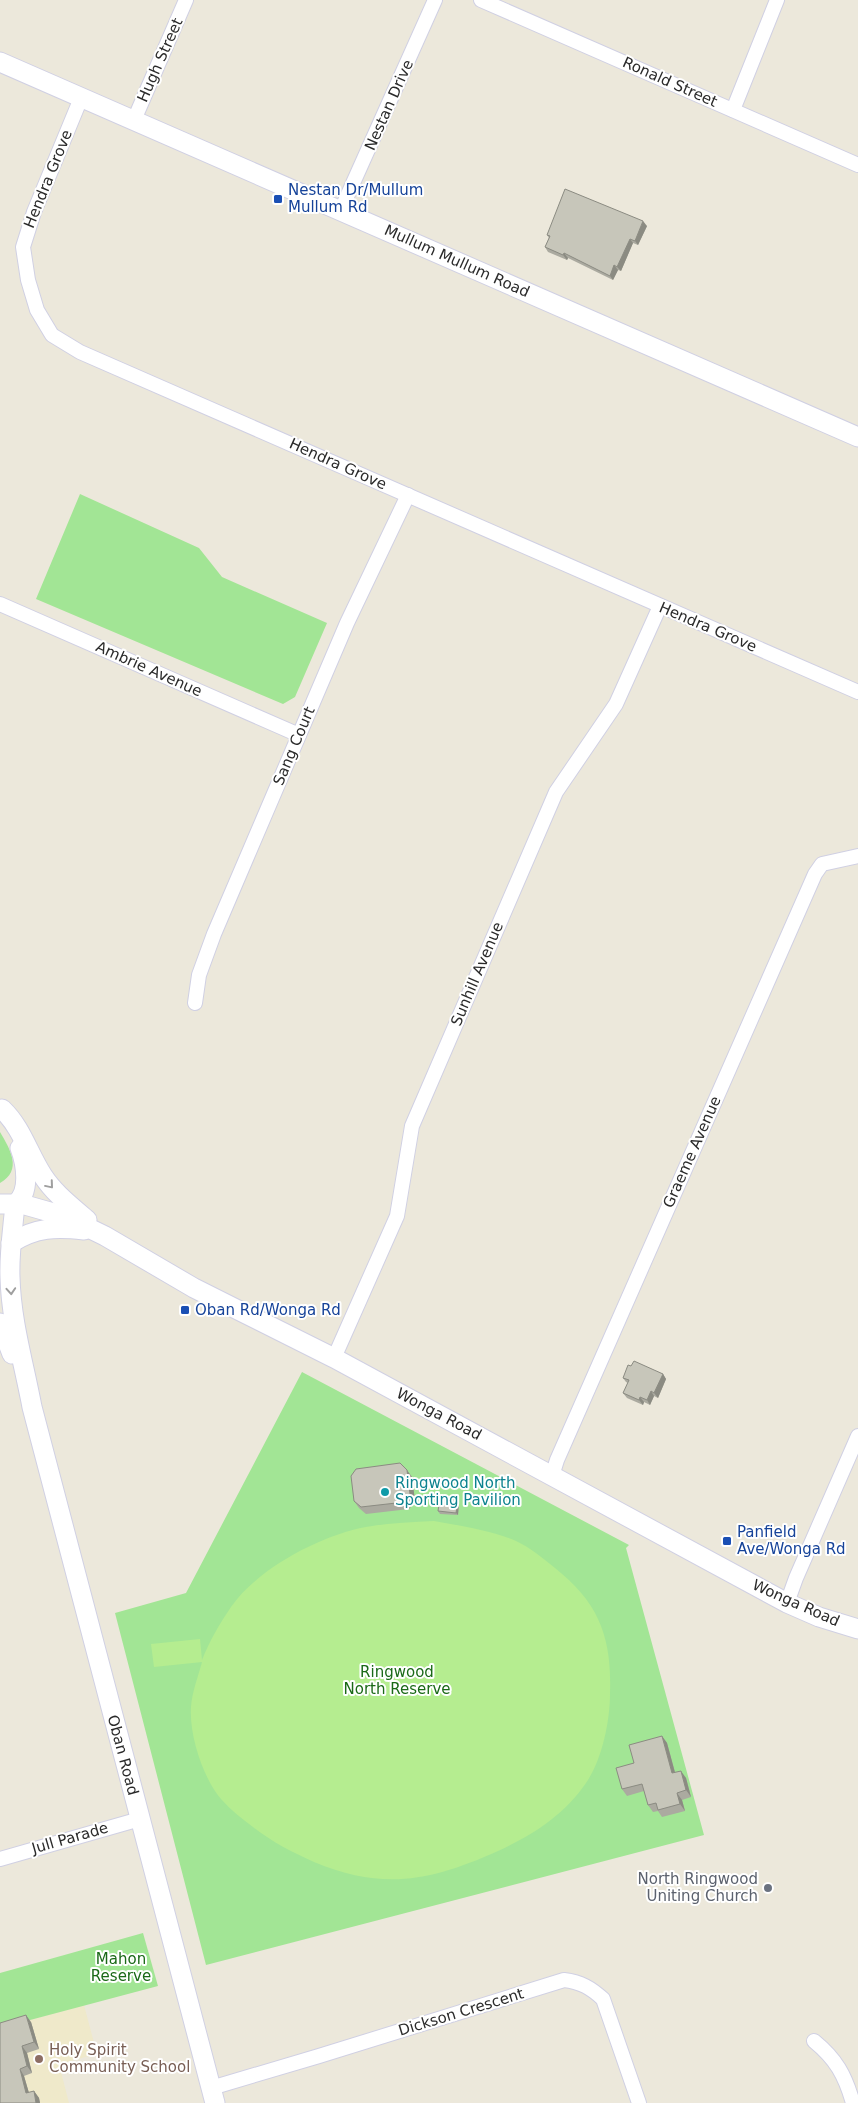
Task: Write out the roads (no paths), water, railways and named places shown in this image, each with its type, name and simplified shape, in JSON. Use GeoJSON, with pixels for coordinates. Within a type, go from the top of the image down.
{"type":"FeatureCollection","features":[{"type":"Feature","properties":{"kind":"main road","name":"Mullum Mullum Road"},"geometry":{"type":"LineString","coordinates":[[0,62],[858,437]]}},
{"type":"Feature","properties":{"kind":"main road","name":"Oban Road"},"geometry":{"type":"LineString","coordinates":[[1,1107],[25,1163],[24,1184],[11,1204],[10,1276],[12,1309],[32,1407],[213,2095]]}},
{"type":"Feature","properties":{"kind":"main road"},"geometry":{"type":"LineString","coordinates":[[1,1107],[17,1127],[36,1164],[49,1184],[101,1234]]}},
{"type":"Feature","properties":{"kind":"main road","name":"Wonga Road"},"geometry":{"type":"LineString","coordinates":[[11,1204],[64,1216],[101,1234],[194,1288],[334,1358],[787,1603],[820,1617],[858,1629]]}},
{"type":"Feature","properties":{"kind":"main road"},"geometry":{"type":"LineString","coordinates":[[11,1243],[29,1233],[44,1229],[61,1228],[101,1234]]}},
{"type":"Feature","properties":{"kind":"main road","name":"Oban Road"},"geometry":{"type":"LineString","coordinates":[[0,1323],[32,1407]]}},
{"type":"Feature","properties":{"kind":"street","name":"Hugh Street"},"geometry":{"type":"LineString","coordinates":[[134,120],[186,0]]}},
{"type":"Feature","properties":{"kind":"street","name":"Nestan Drive"},"geometry":{"type":"LineString","coordinates":[[341,210],[436,0]]}},
{"type":"Feature","properties":{"kind":"street","name":"Ronald Street"},"geometry":{"type":"LineString","coordinates":[[482,0],[858,164]]}},
{"type":"Feature","properties":{"kind":"street"},"geometry":{"type":"LineString","coordinates":[[733,110],[777,0]]}},
{"type":"Feature","properties":{"kind":"street","name":"Hendra Grove"},"geometry":{"type":"LineString","coordinates":[[81,98],[34,212],[24,247],[28,280],[37,310],[52,335],[80,352],[858,692]]}},
{"type":"Feature","properties":{"kind":"street","name":"Sang Court"},"geometry":{"type":"LineString","coordinates":[[195,1003],[199,975],[214,934],[347,623],[408,495]]}},
{"type":"Feature","properties":{"kind":"street","name":"Ambrie Avenue"},"geometry":{"type":"LineString","coordinates":[[0,604],[299,735]]}},
{"type":"Feature","properties":{"kind":"street","name":"Sunhill Avenue"},"geometry":{"type":"LineString","coordinates":[[334,1358],[397,1216],[412,1126],[548,810],[556,792],[616,704],[660,606]]}},
{"type":"Feature","properties":{"kind":"street","name":"Graeme Avenue"},"geometry":{"type":"LineString","coordinates":[[552,1476],[557,1460],[815,874],[822,864],[858,856]]}},
{"type":"Feature","properties":{"kind":"street"},"geometry":{"type":"LineString","coordinates":[[787,1603],[858,1436]]}},
{"type":"Feature","properties":{"kind":"street","name":"Jull Parade"},"geometry":{"type":"LineString","coordinates":[[0,1859],[140,1819]]}},
{"type":"Feature","properties":{"kind":"street","name":"Dickson Crescent"},"geometry":{"type":"LineString","coordinates":[[213,2095],[319,2056],[564,1980],[581,1983],[591,1988],[603,1999],[638,2103]]}},
{"type":"Feature","properties":{"kind":"street"},"geometry":{"type":"LineString","coordinates":[[814,2041],[831,2055],[843,2074],[854,2103]]}},
{"type":"Feature","properties":{"kind":"place","name":"Nestan Dr/Mullum Mullum Rd"},"geometry":{"type":"Point","coordinates":[278,199]}},
{"type":"Feature","properties":{"kind":"place","name":"Oban Rd/Wonga Rd"},"geometry":{"type":"Point","coordinates":[185,1310]}},
{"type":"Feature","properties":{"kind":"place","name":"Ringwood North Sporting Pavilion"},"geometry":{"type":"Point","coordinates":[385,1492]}},
{"type":"Feature","properties":{"kind":"place","name":"Panfield Ave/Wonga Rd"},"geometry":{"type":"Point","coordinates":[727,1541]}},
{"type":"Feature","properties":{"kind":"place","name":"North Ringwood Uniting Church"},"geometry":{"type":"Point","coordinates":[768,1888]}},
{"type":"Feature","properties":{"kind":"place","name":"Holy Spirit Community School"},"geometry":{"type":"Point","coordinates":[39,2059]}},
{"type":"Feature","properties":{"kind":"park label","name":"Ringwood North Reserve"},"geometry":{"type":"Point","coordinates":[397,1680]}},
{"type":"Feature","properties":{"kind":"park label","name":"Mahon Reserve"},"geometry":{"type":"Point","coordinates":[121,1968]}}]}
